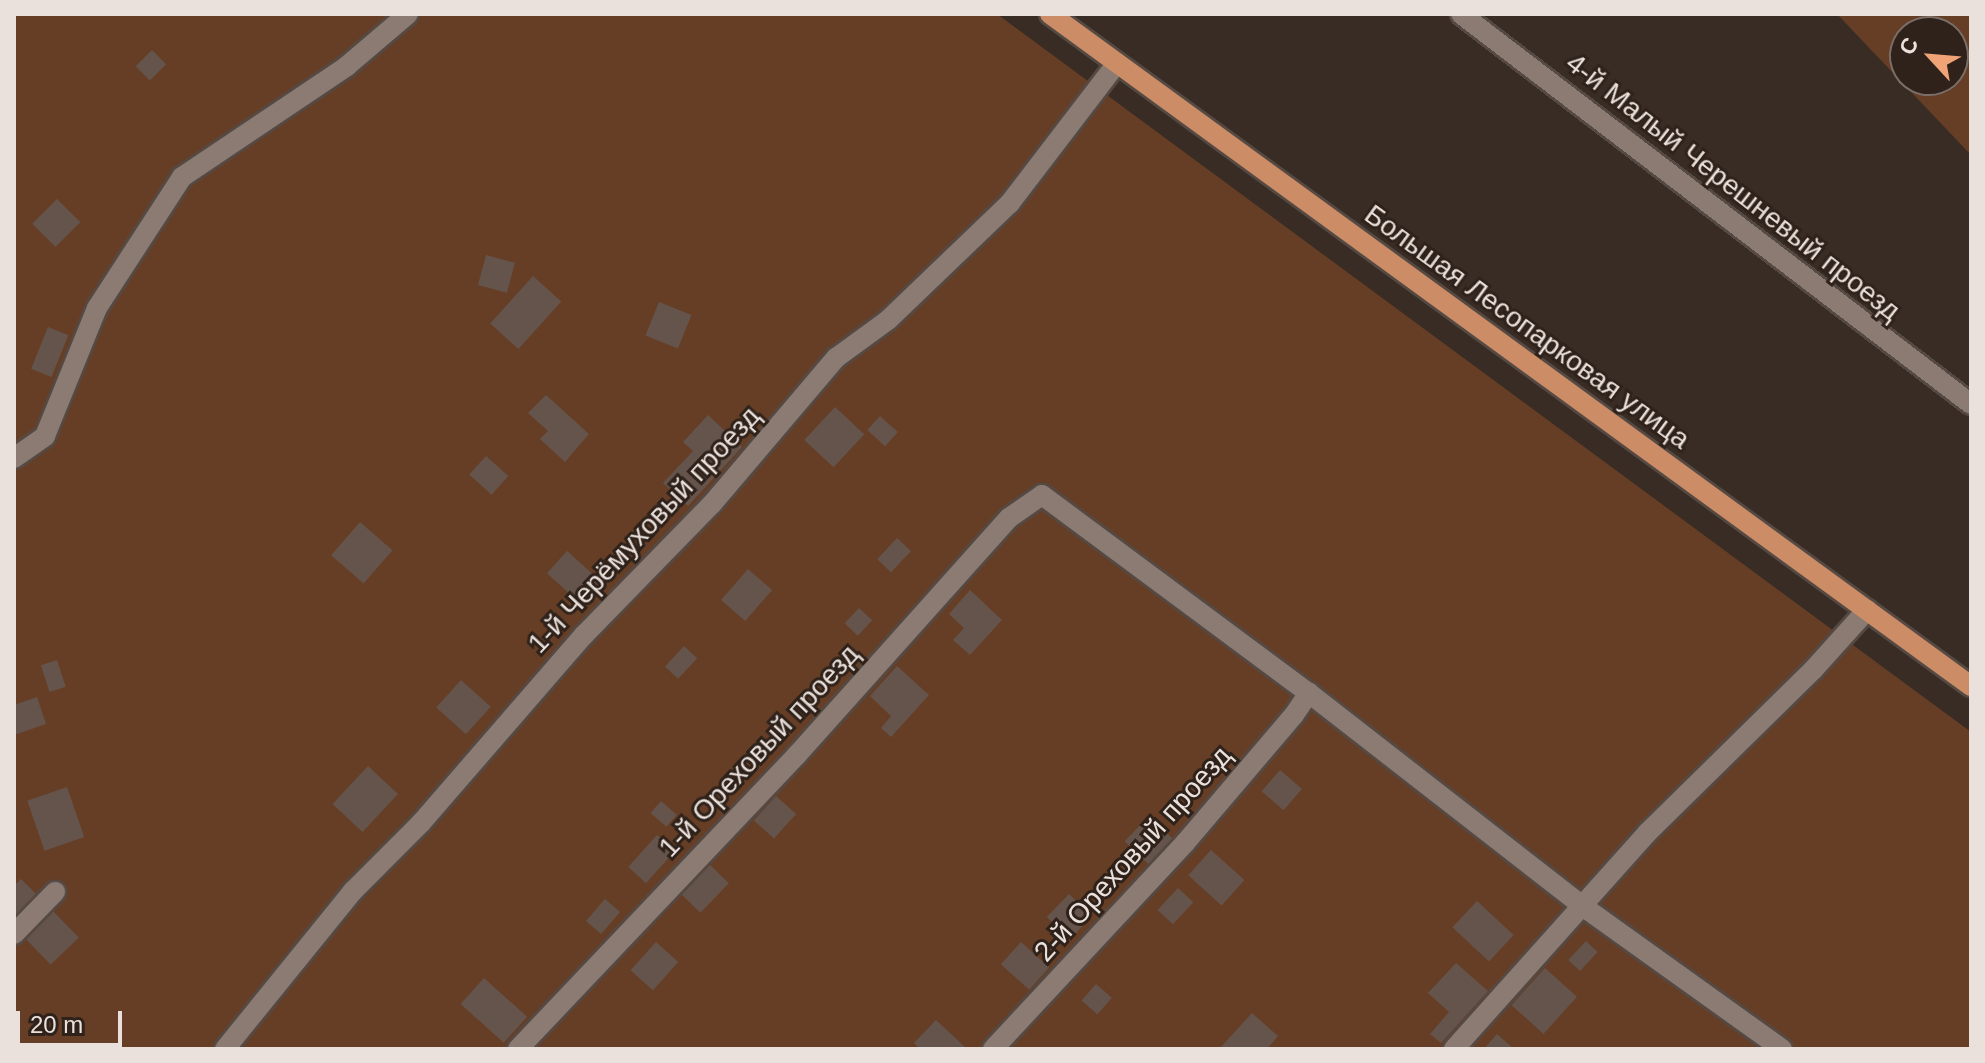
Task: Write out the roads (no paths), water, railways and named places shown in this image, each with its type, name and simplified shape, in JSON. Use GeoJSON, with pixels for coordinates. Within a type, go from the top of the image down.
{"type":"FeatureCollection","features":[{"type":"Feature","properties":{"kind":"main road","name":"Большая Лесопарковая улица"},"geometry":{"type":"LineString","coordinates":[[1050,14],[1971,686]]}},
{"type":"Feature","properties":{"kind":"street"},"geometry":{"type":"LineString","coordinates":[[14,458],[45,436],[97,308],[182,177],[347,66],[408,14]]}},
{"type":"Feature","properties":{"kind":"street","name":"4-й Малый Черешневый проезд"},"geometry":{"type":"LineString","coordinates":[[1461,14],[1971,404]]}},
{"type":"Feature","properties":{"kind":"street","name":"1-й Черёмуховый проезд"},"geometry":{"type":"LineString","coordinates":[[225,1049],[353,891],[421,823],[584,635],[712,504],[836,358],[888,320],[1010,203],[1117,63]]}},
{"type":"Feature","properties":{"kind":"street","name":"1-й Ореховый проезд"},"geometry":{"type":"LineString","coordinates":[[518,1049],[797,755],[1009,518],[1042,495],[1309,693]]}},
{"type":"Feature","properties":{"kind":"street"},"geometry":{"type":"LineString","coordinates":[[1454,1049],[1581,905],[1867,610]]}},
{"type":"Feature","properties":{"kind":"street"},"geometry":{"type":"LineString","coordinates":[[1309,693],[1581,905],[1782,1049]]}},
{"type":"Feature","properties":{"kind":"street","name":"2-й Ореховый проезд"},"geometry":{"type":"LineString","coordinates":[[993,1049],[1185,843],[1294,715],[1309,693]]}},
{"type":"Feature","properties":{"kind":"street"},"geometry":{"type":"LineString","coordinates":[[14,934],[55,892]]}}]}
